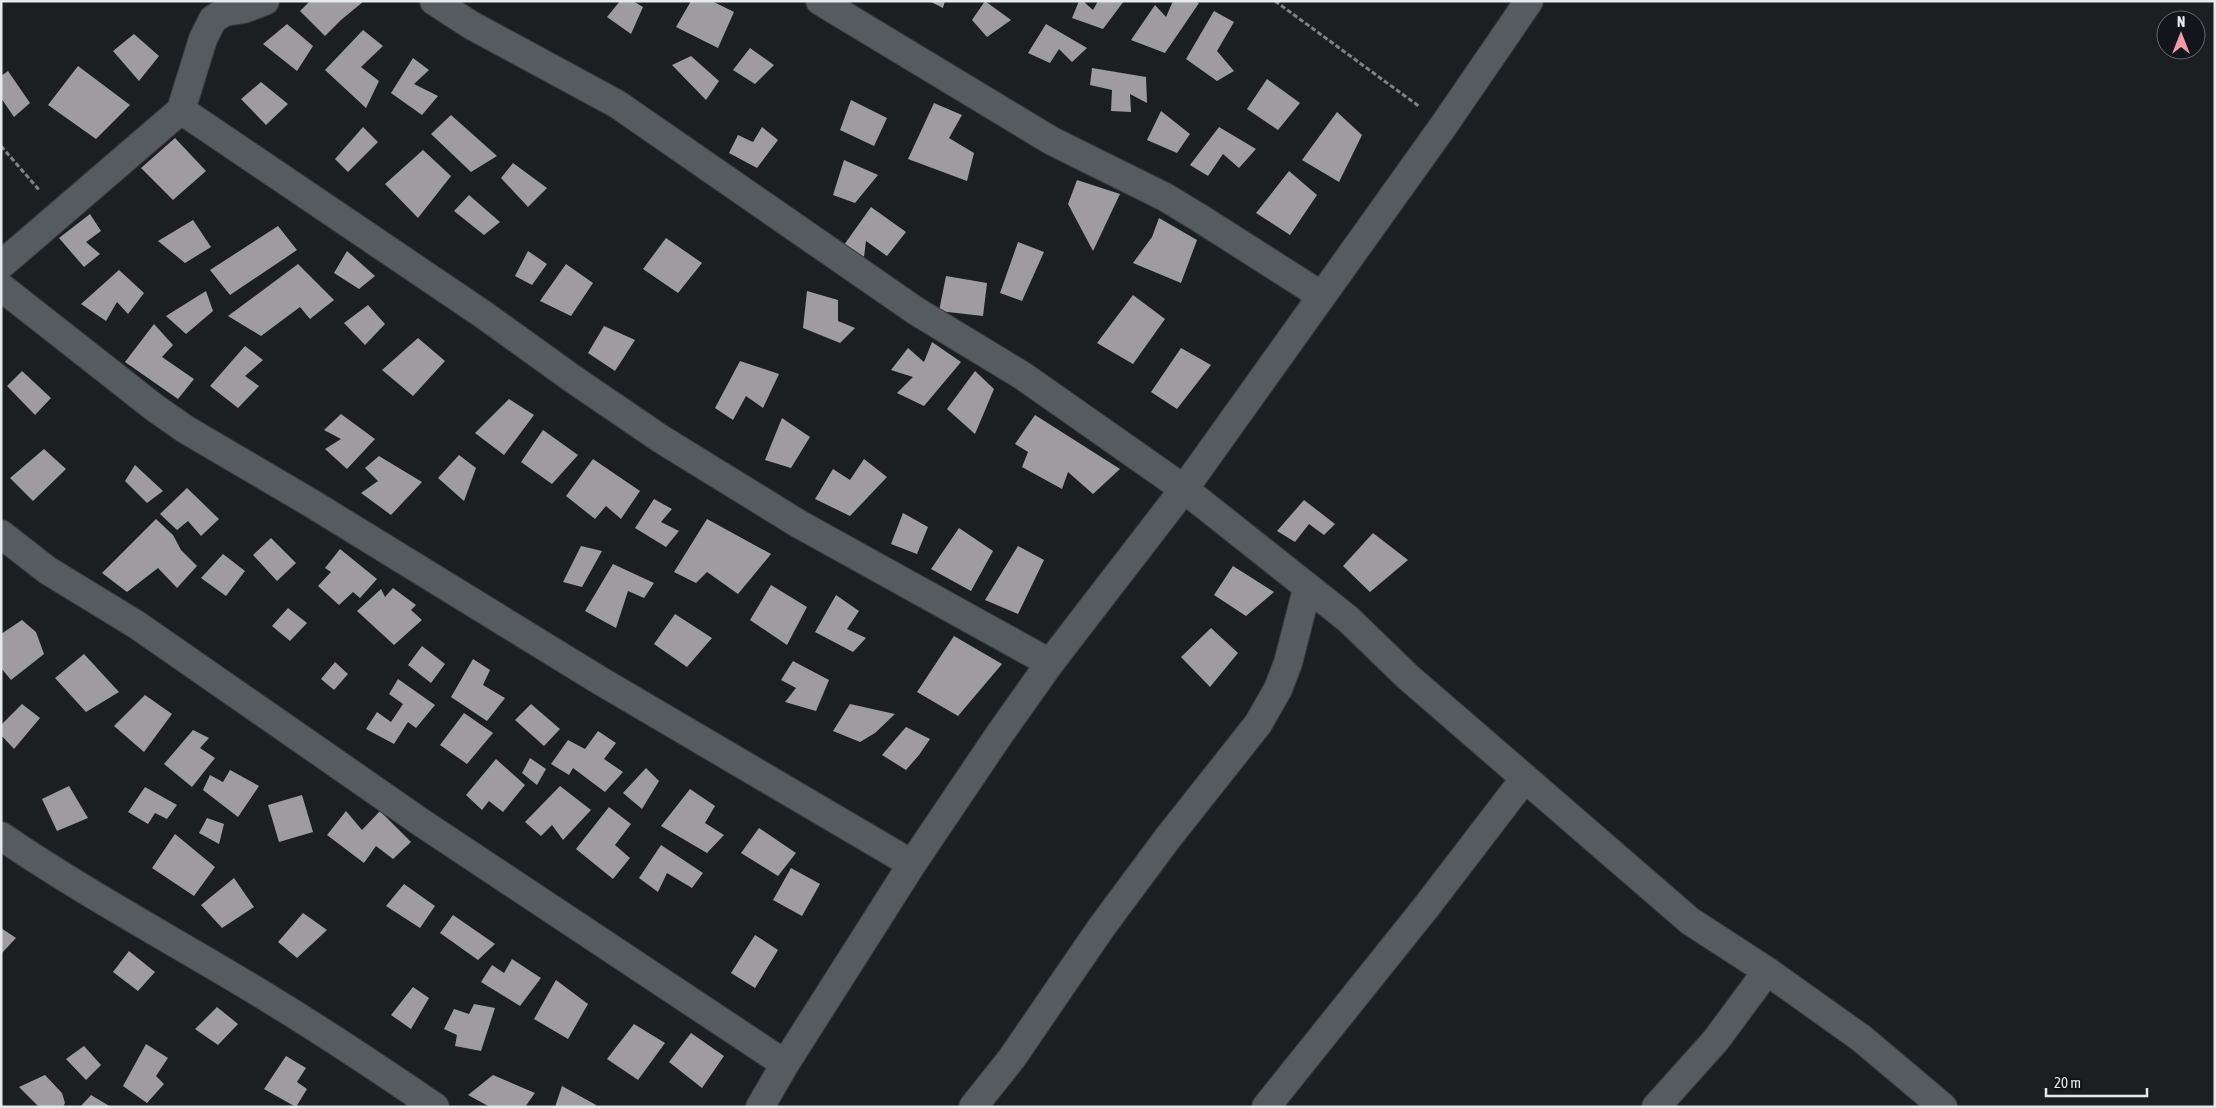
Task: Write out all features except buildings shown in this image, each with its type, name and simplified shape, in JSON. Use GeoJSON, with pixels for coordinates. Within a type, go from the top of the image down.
{"type":"FeatureCollection","features":[{"type":"Feature","properties":{"kind":"street"},"geometry":{"type":"LineString","coordinates":[[1,265],[181,110],[203,39],[208,10],[225,12],[244,9],[265,1]]}},
{"type":"Feature","properties":{"kind":"street"},"geometry":{"type":"LineString","coordinates":[[434,1],[472,25],[616,104],[916,311],[1023,376],[1184,489],[1307,589],[1348,619],[1408,677],[1690,921],[1767,971],[1861,1038],[1943,1107]]}},
{"type":"Feature","properties":{"kind":"street"},"geometry":{"type":"LineString","coordinates":[[820,1],[1036,132],[1198,216],[1322,296]]}},
{"type":"Feature","properties":{"kind":"street"},"geometry":{"type":"LineString","coordinates":[[760,1107],[784,1064],[912,864],[1050,663],[1184,489],[1444,124],[1529,1]]}},
{"type":"Feature","properties":{"kind":"street"},"geometry":{"type":"LineString","coordinates":[[181,110],[484,315],[572,379],[661,439],[799,524],[1050,663]]}},
{"type":"Feature","properties":{"kind":"street"},"geometry":{"type":"LineString","coordinates":[[1,287],[155,408],[185,429],[311,502],[599,680],[912,864]]}},
{"type":"Feature","properties":{"kind":"street"},"geometry":{"type":"LineString","coordinates":[[5,545],[137,625],[422,823],[784,1064]]}},
{"type":"Feature","properties":{"kind":"street"},"geometry":{"type":"LineString","coordinates":[[973,1107],[1012,1058],[1101,928],[1167,839],[1258,724],[1278,689],[1288,663],[1307,589]]}},
{"type":"Feature","properties":{"kind":"street"},"geometry":{"type":"LineString","coordinates":[[1266,1107],[1427,906],[1525,778]]}},
{"type":"Feature","properties":{"kind":"street"},"geometry":{"type":"LineString","coordinates":[[1,836],[40,862],[352,1050],[435,1107]]}},
{"type":"Feature","properties":{"kind":"street"},"geometry":{"type":"LineString","coordinates":[[1656,1107],[1716,1040],[1767,971]]}},
{"type":"Feature","properties":{"kind":"path"},"geometry":{"type":"LineString","coordinates":[[1275,1],[1444,124]]}},
{"type":"Feature","properties":{"kind":"path"},"geometry":{"type":"LineString","coordinates":[[1,146],[61,214]]}}]}
